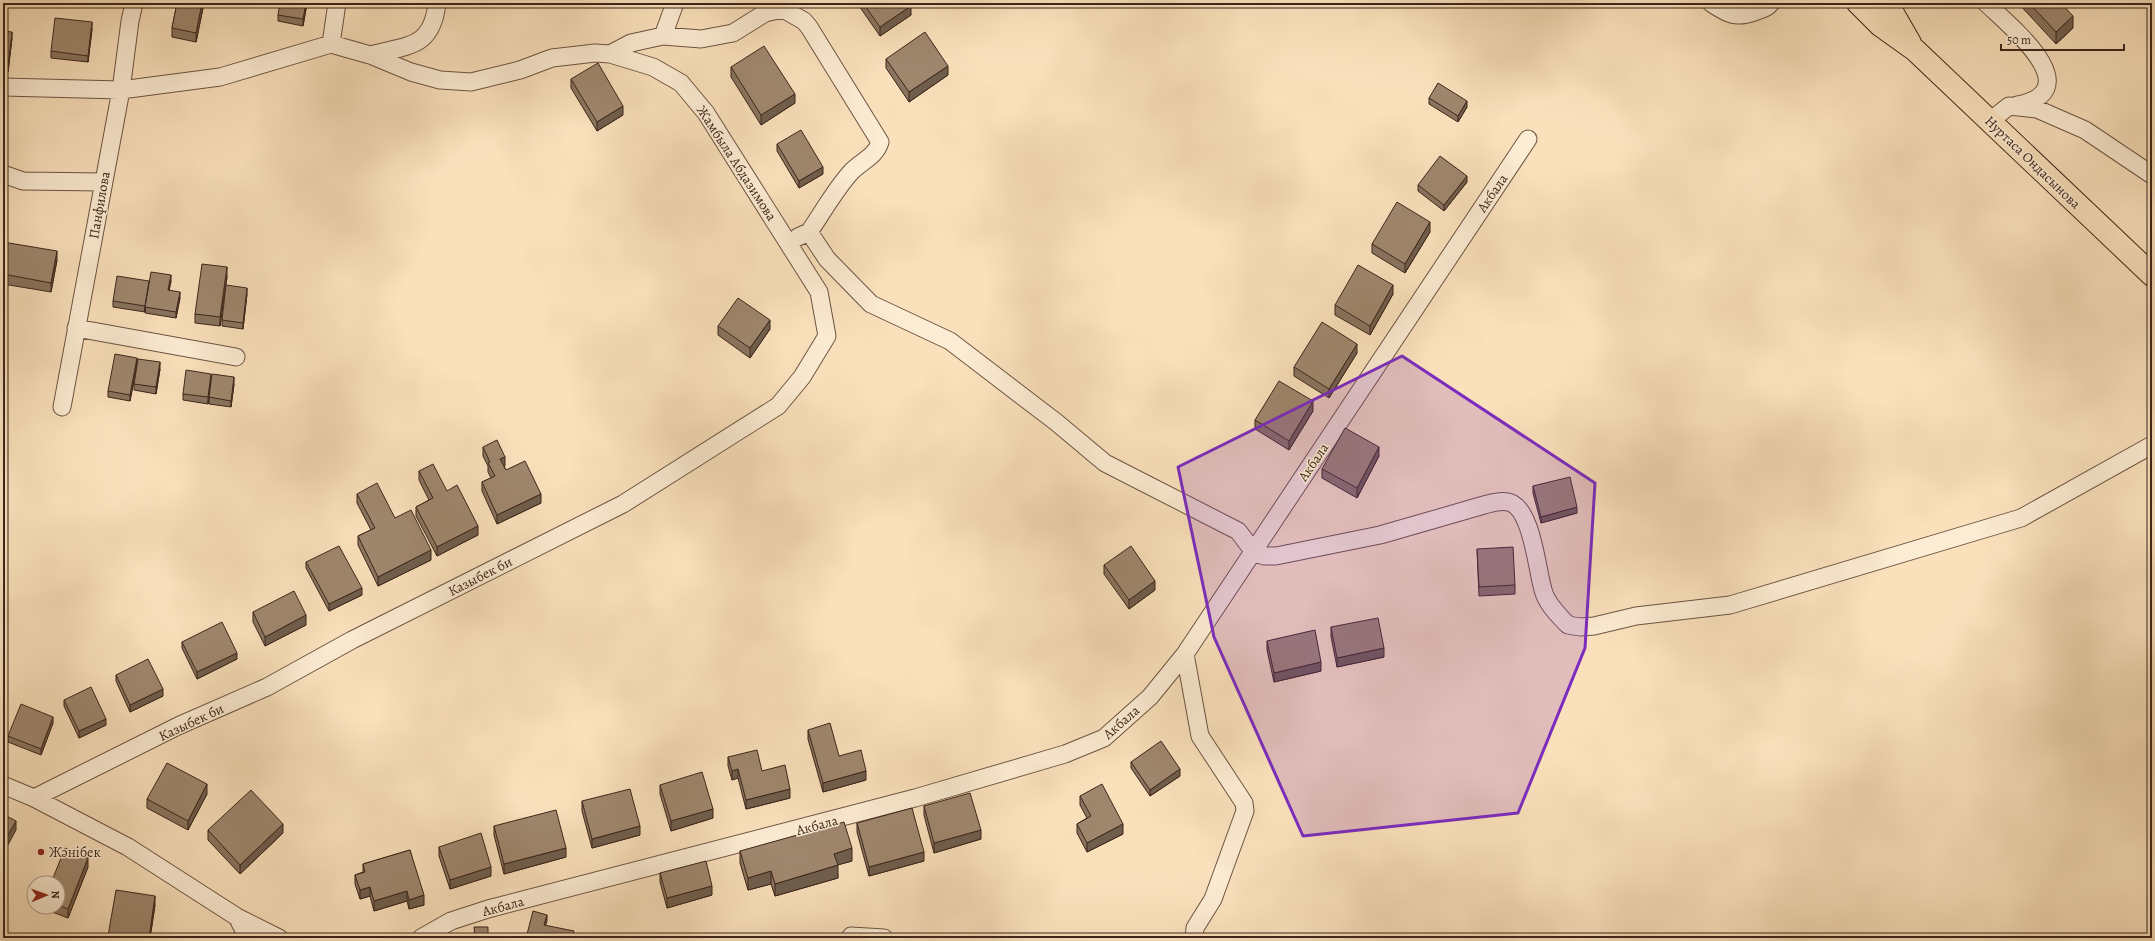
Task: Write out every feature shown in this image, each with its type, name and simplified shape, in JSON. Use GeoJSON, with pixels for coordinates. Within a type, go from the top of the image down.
{"type":"FeatureCollection","features":[{"type":"Feature","properties":{"kind":"main road","name":"Нуртаса Ондасынова"},"geometry":{"type":"LineString","coordinates":[[1858,3],[1880,26],[1914,50],[2152,275]]}},
{"type":"Feature","properties":{"kind":"main road","name":"Нуртаса Ондасынова"},"geometry":{"type":"LineString","coordinates":[[1887,3],[1914,50]]}},
{"type":"Feature","properties":{"kind":"street","name":"Панфилова"},"geometry":{"type":"LineString","coordinates":[[62,407],[121,90],[130,21],[134,3]]}},
{"type":"Feature","properties":{"kind":"street"},"geometry":{"type":"LineString","coordinates":[[331,44],[338,3]]}},
{"type":"Feature","properties":{"kind":"street"},"geometry":{"type":"LineString","coordinates":[[370,55],[419,42],[427,35],[436,12],[436,3]]}},
{"type":"Feature","properties":{"kind":"street"},"geometry":{"type":"LineString","coordinates":[[663,36],[675,3]]}},
{"type":"Feature","properties":{"kind":"street"},"geometry":{"type":"LineString","coordinates":[[1711,3],[1728,14],[1738,16],[1767,7],[1771,3]]}},
{"type":"Feature","properties":{"kind":"street"},"geometry":{"type":"LineString","coordinates":[[1986,3],[2031,46],[2044,65],[2047,75],[2043,93],[2038,98],[2029,103],[2009,106],[1990,121]]}},
{"type":"Feature","properties":{"kind":"street"},"geometry":{"type":"LineString","coordinates":[[3,87],[121,90],[220,77],[331,44],[370,55],[411,72],[440,80],[471,82],[520,70],[552,58],[595,53],[610,54],[631,43],[663,36],[701,40],[732,33],[765,13],[783,9],[804,21],[809,27],[880,142],[873,154],[862,160],[848,175],[809,232],[788,242]]}},
{"type":"Feature","properties":{"kind":"street","name":"Жамбыла Абдазимова"},"geometry":{"type":"LineString","coordinates":[[610,54],[653,67],[680,83],[706,112],[806,270]]}},
{"type":"Feature","properties":{"kind":"street"},"geometry":{"type":"LineString","coordinates":[[2009,106],[2037,110],[2085,130],[2152,175]]}},
{"type":"Feature","properties":{"kind":"street","name":"Акбала"},"geometry":{"type":"LineString","coordinates":[[421,938],[452,921],[488,910],[915,798],[1065,754],[1104,738],[1150,697],[1186,654],[1528,139]]}},
{"type":"Feature","properties":{"kind":"street"},"geometry":{"type":"LineString","coordinates":[[3,174],[23,181],[103,182]]}},
{"type":"Feature","properties":{"kind":"street"},"geometry":{"type":"LineString","coordinates":[[809,232],[827,259],[871,304],[950,341],[1056,422],[1105,463],[1238,531],[1254,552],[1264,556],[1276,556],[1380,535],[1484,505],[1502,501],[1509,502],[1514,505],[1522,515],[1534,544],[1544,594],[1568,625],[1580,627],[1594,626],[1636,616],[1730,605],[2021,518],[2152,445]]}},
{"type":"Feature","properties":{"kind":"street","name":"Казыбек би"},"geometry":{"type":"LineString","coordinates":[[34,798],[178,726],[267,687],[352,640],[623,504],[778,406],[802,377],[827,336],[819,292],[806,270]]}},
{"type":"Feature","properties":{"kind":"street"},"geometry":{"type":"LineString","coordinates":[[76,328],[236,357]]}},
{"type":"Feature","properties":{"kind":"street"},"geometry":{"type":"LineString","coordinates":[[1186,654],[1200,736],[1244,803],[1245,811],[1213,899],[1195,928],[1194,938]]}},
{"type":"Feature","properties":{"kind":"street"},"geometry":{"type":"LineString","coordinates":[[3,785],[34,798],[128,846],[237,917],[279,938]]}},
{"type":"Feature","properties":{"kind":"street"},"geometry":{"type":"LineString","coordinates":[[237,917],[248,938]]}},
{"type":"Feature","properties":{"kind":"street"},"geometry":{"type":"LineString","coordinates":[[851,936],[884,938]]}},
{"type":"Feature","properties":{"kind":"highlighted area"},"geometry":{"type":"Polygon","coordinates":[[[1402,356],[1595,483],[1585,648],[1518,813],[1303,836],[1214,637],[1178,467],[1402,356]]]}},
{"type":"Feature","properties":{"kind":"building"},"geometry":{"type":"Polygon","coordinates":[[[177,3],[202,3],[196,33],[172,28],[177,3]]]}},
{"type":"Feature","properties":{"kind":"building"},"geometry":{"type":"Polygon","coordinates":[[[280,3],[306,3],[303,19],[278,15],[280,3]]]}},
{"type":"Feature","properties":{"kind":"building"},"geometry":{"type":"Polygon","coordinates":[[[863,3],[908,3],[911,6],[880,27],[863,3]]]}},
{"type":"Feature","properties":{"kind":"building"},"geometry":{"type":"Polygon","coordinates":[[[2029,3],[2061,3],[2073,16],[2056,32],[2029,3]]]}},
{"type":"Feature","properties":{"kind":"building"},"geometry":{"type":"Polygon","coordinates":[[[55,18],[92,22],[88,56],[51,51],[55,18]]]}},
{"type":"Feature","properties":{"kind":"building"},"geometry":{"type":"Polygon","coordinates":[[[3,31],[12,32],[8,66],[3,65],[3,31]]]}},
{"type":"Feature","properties":{"kind":"building"},"geometry":{"type":"Polygon","coordinates":[[[925,32],[948,66],[909,92],[886,59],[925,32]]]}},
{"type":"Feature","properties":{"kind":"building"},"geometry":{"type":"Polygon","coordinates":[[[764,46],[795,94],[761,115],[731,67],[764,46]]]}},
{"type":"Feature","properties":{"kind":"building"},"geometry":{"type":"Polygon","coordinates":[[[598,63],[623,106],[597,122],[571,79],[598,63]]]}},
{"type":"Feature","properties":{"kind":"building"},"geometry":{"type":"Polygon","coordinates":[[[1438,83],[1467,101],[1458,116],[1429,98],[1438,83]]]}},
{"type":"Feature","properties":{"kind":"building"},"geometry":{"type":"Polygon","coordinates":[[[801,130],[823,167],[799,181],[777,144],[801,130]]]}},
{"type":"Feature","properties":{"kind":"building"},"geometry":{"type":"Polygon","coordinates":[[[1440,156],[1467,176],[1444,205],[1418,185],[1440,156]]]}},
{"type":"Feature","properties":{"kind":"building"},"geometry":{"type":"Polygon","coordinates":[[[1397,202],[1430,222],[1405,264],[1372,244],[1397,202]]]}},
{"type":"Feature","properties":{"kind":"building"},"geometry":{"type":"Polygon","coordinates":[[[3,242],[57,251],[51,283],[3,274],[3,242]]]}},
{"type":"Feature","properties":{"kind":"building"},"geometry":{"type":"Polygon","coordinates":[[[202,264],[227,267],[220,317],[195,314],[202,264]]]}},
{"type":"Feature","properties":{"kind":"building"},"geometry":{"type":"Polygon","coordinates":[[[1358,265],[1393,285],[1370,326],[1335,305],[1358,265]]]}},
{"type":"Feature","properties":{"kind":"building"},"geometry":{"type":"Polygon","coordinates":[[[151,272],[171,275],[168,290],[180,292],[176,312],[145,307],[151,272]]]}},
{"type":"Feature","properties":{"kind":"building"},"geometry":{"type":"Polygon","coordinates":[[[117,276],[149,281],[145,306],[113,301],[117,276]]]}},
{"type":"Feature","properties":{"kind":"building"},"geometry":{"type":"Polygon","coordinates":[[[226,285],[247,288],[243,323],[222,320],[226,285]]]}},
{"type":"Feature","properties":{"kind":"building"},"geometry":{"type":"Polygon","coordinates":[[[738,298],[770,320],[750,348],[718,326],[738,298]]]}},
{"type":"Feature","properties":{"kind":"building"},"geometry":{"type":"Polygon","coordinates":[[[1322,322],[1357,344],[1329,389],[1294,367],[1322,322]]]}},
{"type":"Feature","properties":{"kind":"building"},"geometry":{"type":"Polygon","coordinates":[[[115,354],[137,358],[130,395],[108,391],[115,354]]]}},
{"type":"Feature","properties":{"kind":"building"},"geometry":{"type":"Polygon","coordinates":[[[138,359],[160,362],[156,387],[134,384],[138,359]]]}},
{"type":"Feature","properties":{"kind":"building"},"geometry":{"type":"Polygon","coordinates":[[[186,370],[211,374],[208,397],[183,394],[186,370]]]}},
{"type":"Feature","properties":{"kind":"building"},"geometry":{"type":"Polygon","coordinates":[[[212,374],[234,377],[231,401],[209,397],[212,374]]]}},
{"type":"Feature","properties":{"kind":"building"},"geometry":{"type":"Polygon","coordinates":[[[1279,381],[1313,401],[1289,441],[1255,420],[1279,381]]]}},
{"type":"Feature","properties":{"kind":"building"},"geometry":{"type":"Polygon","coordinates":[[[1345,428],[1379,447],[1357,488],[1322,469],[1345,428]]]}},
{"type":"Feature","properties":{"kind":"building"},"geometry":{"type":"Polygon","coordinates":[[[497,440],[505,457],[500,459],[506,470],[525,461],[541,494],[497,515],[482,482],[495,476],[488,463],[490,462],[483,447],[497,440]]]}},
{"type":"Feature","properties":{"kind":"building"},"geometry":{"type":"Polygon","coordinates":[[[433,464],[447,491],[457,485],[478,526],[437,547],[416,507],[433,498],[419,471],[433,464]]]}},
{"type":"Feature","properties":{"kind":"building"},"geometry":{"type":"Polygon","coordinates":[[[1570,477],[1577,507],[1541,517],[1533,486],[1570,477]]]}},
{"type":"Feature","properties":{"kind":"building"},"geometry":{"type":"Polygon","coordinates":[[[377,483],[395,518],[411,510],[431,550],[378,577],[358,536],[375,528],[357,494],[377,483]]]}},
{"type":"Feature","properties":{"kind":"building"},"geometry":{"type":"Polygon","coordinates":[[[339,546],[362,588],[329,604],[306,562],[339,546]]]}},
{"type":"Feature","properties":{"kind":"building"},"geometry":{"type":"Polygon","coordinates":[[[1131,546],[1155,581],[1129,600],[1104,565],[1131,546]]]}},
{"type":"Feature","properties":{"kind":"building"},"geometry":{"type":"Polygon","coordinates":[[[1513,547],[1515,585],[1479,587],[1477,549],[1513,547]]]}},
{"type":"Feature","properties":{"kind":"building"},"geometry":{"type":"Polygon","coordinates":[[[294,591],[306,615],[265,637],[253,612],[294,591]]]}},
{"type":"Feature","properties":{"kind":"building"},"geometry":{"type":"Polygon","coordinates":[[[1378,618],[1384,648],[1337,658],[1331,627],[1378,618]]]}},
{"type":"Feature","properties":{"kind":"building"},"geometry":{"type":"Polygon","coordinates":[[[222,622],[237,653],[197,672],[182,642],[222,622]]]}},
{"type":"Feature","properties":{"kind":"building"},"geometry":{"type":"Polygon","coordinates":[[[1315,630],[1321,662],[1274,673],[1267,641],[1315,630]]]}},
{"type":"Feature","properties":{"kind":"building"},"geometry":{"type":"Polygon","coordinates":[[[148,659],[163,689],[130,705],[116,675],[148,659]]]}},
{"type":"Feature","properties":{"kind":"building"},"geometry":{"type":"Polygon","coordinates":[[[91,687],[106,719],[79,731],[64,700],[91,687]]]}},
{"type":"Feature","properties":{"kind":"building"},"geometry":{"type":"Polygon","coordinates":[[[21,704],[53,717],[41,749],[8,736],[21,704]]]}},
{"type":"Feature","properties":{"kind":"building"},"geometry":{"type":"Polygon","coordinates":[[[830,723],[839,756],[861,750],[866,771],[823,783],[808,730],[830,723]]]}},
{"type":"Feature","properties":{"kind":"building"},"geometry":{"type":"Polygon","coordinates":[[[1161,741],[1180,769],[1150,790],[1131,762],[1161,741]]]}},
{"type":"Feature","properties":{"kind":"building"},"geometry":{"type":"Polygon","coordinates":[[[757,750],[762,771],[785,765],[790,789],[746,800],[738,769],[732,771],[728,757],[757,750]]]}},
{"type":"Feature","properties":{"kind":"building"},"geometry":{"type":"Polygon","coordinates":[[[167,763],[207,784],[188,821],[147,799],[167,763]]]}},
{"type":"Feature","properties":{"kind":"building"},"geometry":{"type":"Polygon","coordinates":[[[702,772],[713,809],[671,821],[660,785],[702,772]]]}},
{"type":"Feature","properties":{"kind":"building"},"geometry":{"type":"Polygon","coordinates":[[[1102,784],[1123,824],[1087,843],[1077,824],[1091,816],[1080,796],[1102,784]]]}},
{"type":"Feature","properties":{"kind":"building"},"geometry":{"type":"Polygon","coordinates":[[[630,789],[640,826],[592,839],[582,801],[630,789]]]}},
{"type":"Feature","properties":{"kind":"building"},"geometry":{"type":"Polygon","coordinates":[[[251,790],[283,824],[240,865],[208,830],[251,790]]]}},
{"type":"Feature","properties":{"kind":"building"},"geometry":{"type":"Polygon","coordinates":[[[970,793],[981,830],[934,843],[924,806],[970,793]]]}},
{"type":"Feature","properties":{"kind":"building"},"geometry":{"type":"Polygon","coordinates":[[[912,808],[924,852],[869,867],[857,823],[912,808]]]}},
{"type":"Feature","properties":{"kind":"building"},"geometry":{"type":"Polygon","coordinates":[[[556,810],[566,848],[504,864],[494,826],[556,810]]]}},
{"type":"Feature","properties":{"kind":"building"},"geometry":{"type":"Polygon","coordinates":[[[3,814],[16,821],[3,844],[3,814]]]}},
{"type":"Feature","properties":{"kind":"building"},"geometry":{"type":"Polygon","coordinates":[[[844,822],[852,848],[834,854],[838,865],[775,884],[771,871],[748,878],[740,851],[844,822]]]}},
{"type":"Feature","properties":{"kind":"building"},"geometry":{"type":"Polygon","coordinates":[[[481,833],[491,867],[450,880],[439,847],[481,833]]]}},
{"type":"Feature","properties":{"kind":"building"},"geometry":{"type":"Polygon","coordinates":[[[65,848],[88,858],[68,909],[66,908],[66,875],[54,875],[65,848]]]}},
{"type":"Feature","properties":{"kind":"building"},"geometry":{"type":"Polygon","coordinates":[[[410,850],[424,895],[409,900],[407,891],[374,901],[370,887],[360,890],[355,875],[365,872],[363,864],[410,850]]]}},
{"type":"Feature","properties":{"kind":"building"},"geometry":{"type":"Polygon","coordinates":[[[706,861],[712,886],[667,898],[660,873],[706,861]]]}},
{"type":"Feature","properties":{"kind":"building"},"geometry":{"type":"Polygon","coordinates":[[[116,890],[155,896],[149,938],[121,938],[108,936],[116,890]]]}},
{"type":"Feature","properties":{"kind":"building"},"geometry":{"type":"Polygon","coordinates":[[[533,911],[547,915],[544,925],[574,931],[572,938],[526,938],[533,911]]]}},
{"type":"Feature","properties":{"kind":"building"},"geometry":{"type":"Polygon","coordinates":[[[474,927],[488,927],[488,938],[475,938],[474,927]]]}},
{"type":"Feature","properties":{"kind":"building"},"geometry":{"type":"Polygon","coordinates":[[[63,935],[63,938],[46,938],[63,935]]]}},
{"type":"Feature","properties":{"kind":"building"},"geometry":{"type":"Polygon","coordinates":[[[616,935],[629,938],[615,938],[616,935]]]}},
{"type":"Feature","properties":{"kind":"place","name":"Жәнібек"},"geometry":{"type":"Point","coordinates":[41,852]}}]}
